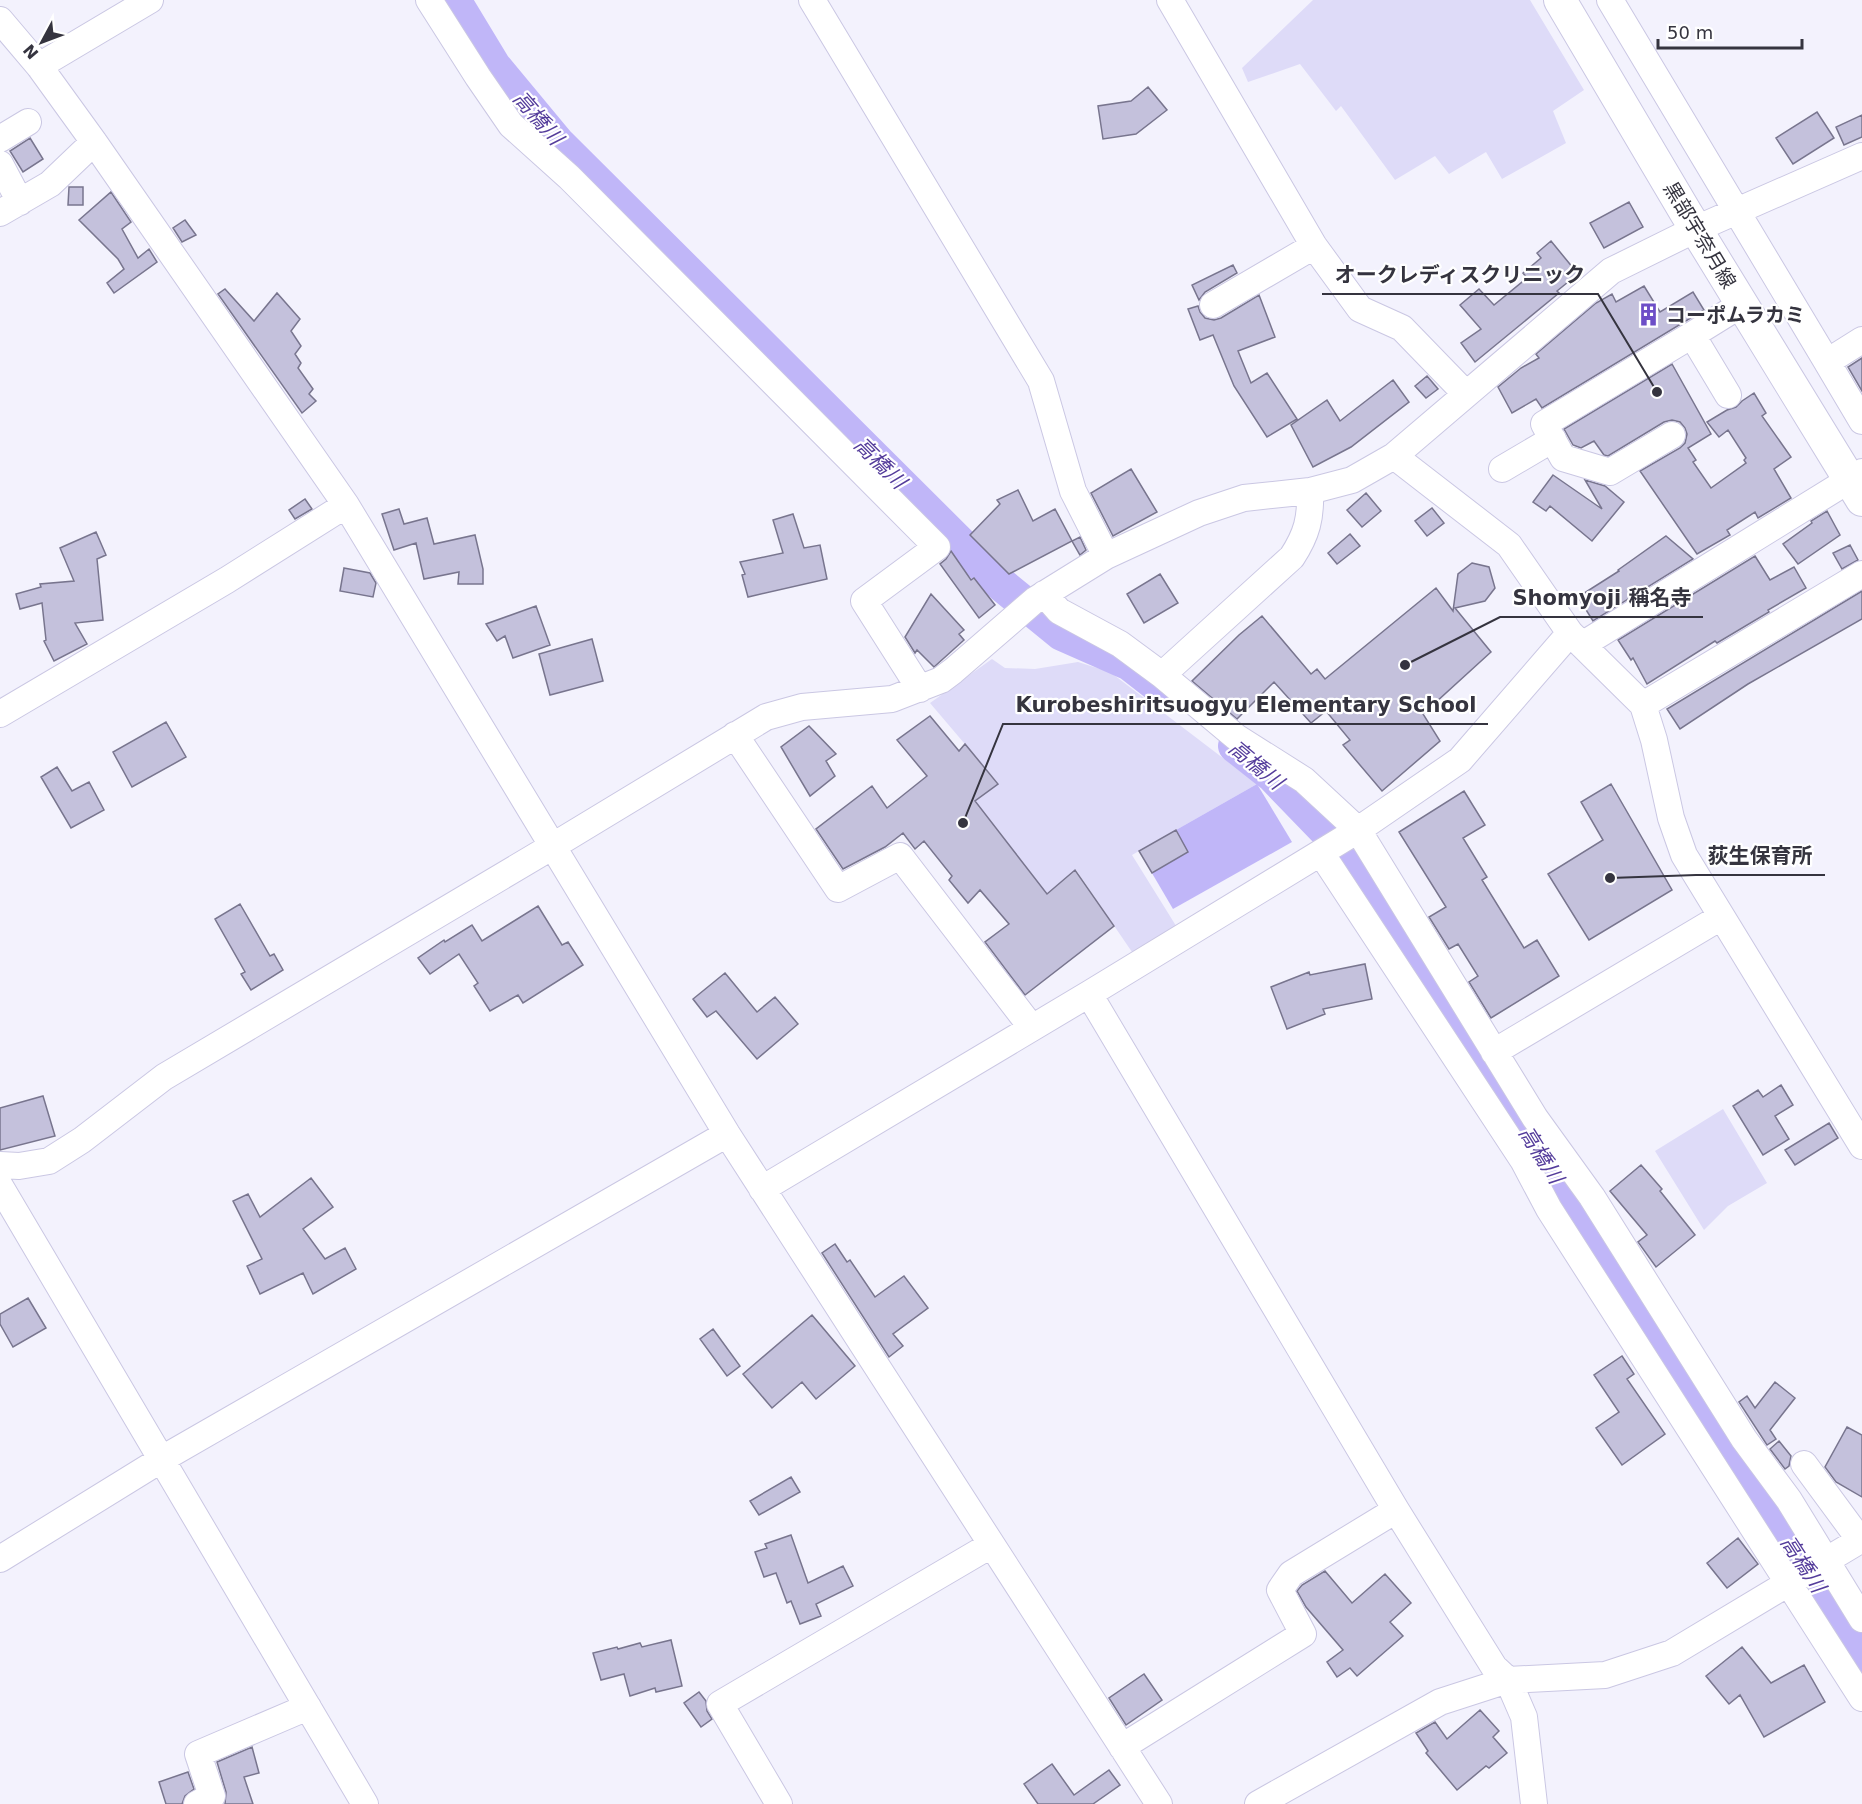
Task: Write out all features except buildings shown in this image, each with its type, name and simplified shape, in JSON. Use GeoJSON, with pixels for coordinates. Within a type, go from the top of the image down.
{"type":"FeatureCollection","features":[{"type":"Feature","properties":{"kind":"main road","name":"黒部宇奈月線"},"geometry":{"type":"LineString","coordinates":[[1560,0],[1742,304],[1858,484]]}},
{"type":"Feature","properties":{"kind":"street"},"geometry":{"type":"LineString","coordinates":[[39,66],[150,0]]}},
{"type":"Feature","properties":{"kind":"street"},"geometry":{"type":"LineString","coordinates":[[429,0],[511,125],[569,177],[937,547],[864,601],[920,689]]}},
{"type":"Feature","properties":{"kind":"street"},"geometry":{"type":"LineString","coordinates":[[812,0],[1041,381],[1073,491],[1106,556]]}},
{"type":"Feature","properties":{"kind":"street"},"geometry":{"type":"LineString","coordinates":[[1170,0],[1314,246],[1360,309],[1402,327],[1466,394]]}},
{"type":"Feature","properties":{"kind":"street"},"geometry":{"type":"LineString","coordinates":[[1610,0],[1862,421]]}},
{"type":"Feature","properties":{"kind":"street"},"geometry":{"type":"LineString","coordinates":[[0,20],[39,66],[94,142],[346,505],[727,1134],[1159,1804]]}},
{"type":"Feature","properties":{"kind":"street"},"geometry":{"type":"LineString","coordinates":[[0,139],[28,122]]}},
{"type":"Feature","properties":{"kind":"street"},"geometry":{"type":"LineString","coordinates":[[0,164],[10,207],[50,184],[94,142]]}},
{"type":"Feature","properties":{"kind":"street"},"geometry":{"type":"LineString","coordinates":[[0,1165],[19,1166],[49,1161],[82,1140],[164,1077],[766,717],[802,707],[892,699],[920,689],[941,680],[953,671],[1044,594],[1106,556],[1199,513],[1244,498],[1310,491],[1352,480],[1394,456],[1611,271],[1696,229],[1862,156]]}},
{"type":"Feature","properties":{"kind":"street"},"geometry":{"type":"LineString","coordinates":[[1213,305],[1314,246]]}},
{"type":"Feature","properties":{"kind":"street"},"geometry":{"type":"LineString","coordinates":[[1672,435],[1610,472],[1563,458],[1544,424],[1742,304]]}},
{"type":"Feature","properties":{"kind":"street"},"geometry":{"type":"LineString","coordinates":[[1692,335],[1728,395]]}},
{"type":"Feature","properties":{"kind":"street"},"geometry":{"type":"LineString","coordinates":[[1827,362],[1862,340]]}},
{"type":"Feature","properties":{"kind":"street"},"geometry":{"type":"LineString","coordinates":[[1502,469],[1552,439]]}},
{"type":"Feature","properties":{"kind":"street"},"geometry":{"type":"LineString","coordinates":[[1394,456],[1509,545],[1576,639],[1643,705],[1654,740],[1671,818],[1684,855],[1862,1146]]}},
{"type":"Feature","properties":{"kind":"street"},"geometry":{"type":"LineString","coordinates":[[762,1189],[1358,830],[1460,760],[1576,639],[1858,484]]}},
{"type":"Feature","properties":{"kind":"street"},"geometry":{"type":"LineString","coordinates":[[1162,675],[1292,557],[1305,538],[1311,511],[1310,491]]}},
{"type":"Feature","properties":{"kind":"street"},"geometry":{"type":"LineString","coordinates":[[0,714],[217,586],[346,505]]}},
{"type":"Feature","properties":{"kind":"street"},"geometry":{"type":"LineString","coordinates":[[1643,705],[1862,574]]}},
{"type":"Feature","properties":{"kind":"street"},"geometry":{"type":"LineString","coordinates":[[1044,594],[1059,611],[1120,644],[1162,675],[1236,737],[1304,780],[1358,830],[1535,1118],[1592,1197],[1744,1439],[1790,1500],[1862,1619]]}},
{"type":"Feature","properties":{"kind":"street"},"geometry":{"type":"LineString","coordinates":[[735,735],[838,889],[900,856],[1032,1028]]}},
{"type":"Feature","properties":{"kind":"street"},"geometry":{"type":"LineString","coordinates":[[1321,853],[1523,1161],[1549,1209],[1862,1698]]}},
{"type":"Feature","properties":{"kind":"street"},"geometry":{"type":"LineString","coordinates":[[1494,1052],[1721,917]]}},
{"type":"Feature","properties":{"kind":"street"},"geometry":{"type":"LineString","coordinates":[[1089,994],[1396,1510],[1494,1667],[1508,1680],[1524,1717],[1534,1804]]}},
{"type":"Feature","properties":{"kind":"street"},"geometry":{"type":"LineString","coordinates":[[0,1559],[162,1459],[727,1134]]}},
{"type":"Feature","properties":{"kind":"street"},"geometry":{"type":"LineString","coordinates":[[0,1186],[365,1804]]}},
{"type":"Feature","properties":{"kind":"street"},"geometry":{"type":"LineString","coordinates":[[1258,1804],[1440,1702],[1508,1680],[1605,1675],[1672,1653],[1861,1540],[1804,1464]]}},
{"type":"Feature","properties":{"kind":"street"},"geometry":{"type":"LineString","coordinates":[[1122,1747],[1303,1634],[1280,1590],[1291,1574],[1396,1510]]}},
{"type":"Feature","properties":{"kind":"street"},"geometry":{"type":"LineString","coordinates":[[778,1804],[720,1704],[991,1545]]}},
{"type":"Feature","properties":{"kind":"street"},"geometry":{"type":"LineString","coordinates":[[197,1804],[212,1796],[198,1754],[308,1707]]}},
{"type":"Feature","properties":{"kind":"shaded area"},"geometry":{"type":"Polygon","coordinates":[[[1313,0],[1530,0],[1584,90],[1553,111],[1566,143],[1502,179],[1486,152],[1449,174],[1435,156],[1395,180],[1341,106],[1336,111],[1300,64],[1248,82],[1242,68],[1313,0]]]}},
{"type":"Feature","properties":{"kind":"shaded area"},"geometry":{"type":"Polygon","coordinates":[[[992,659],[1005,668],[1035,669],[1078,662],[1110,672],[1257,784],[1132,855],[1178,929],[1132,952],[1076,870],[1047,894],[975,801],[998,783],[930,703],[992,659]]]}},
{"type":"Feature","properties":{"kind":"shaded area"},"geometry":{"type":"Polygon","coordinates":[[[1257,784],[1292,842],[1173,909],[1139,851],[1257,784]]]}},
{"type":"Feature","properties":{"kind":"shaded area"},"geometry":{"type":"Polygon","coordinates":[[[1723,1109],[1767,1183],[1728,1206],[1704,1230],[1655,1151],[1723,1109]]]}},
{"type":"Feature","properties":{"kind":"waterway","name":"高橋川"},"geometry":{"type":"LineString","coordinates":[[454,0],[494,66],[558,143],[1002,585],[1062,634],[1130,664],[1157,685]]}},
{"type":"Feature","properties":{"kind":"waterway","name":"高橋川"},"geometry":{"type":"LineString","coordinates":[[1235,746],[1272,775],[1357,863],[1632,1301],[1862,1656]]}},
{"type":"Feature","properties":{"kind":"place","name":"コーポムラカミ"},"geometry":{"type":"Point","coordinates":[1648,315]}},
{"type":"Feature","properties":{"kind":"place","name":"オークレディスクリニック"},"geometry":{"type":"Point","coordinates":[1657,392]}},
{"type":"Feature","properties":{"kind":"place","name":"Shomyoji 稱名寺"},"geometry":{"type":"Point","coordinates":[1405,665]}},
{"type":"Feature","properties":{"kind":"place","name":"Kurobeshiritsuogyu Elementary School"},"geometry":{"type":"Point","coordinates":[963,823]}},
{"type":"Feature","properties":{"kind":"place","name":"荻生保育所"},"geometry":{"type":"Point","coordinates":[1610,878]}}]}
